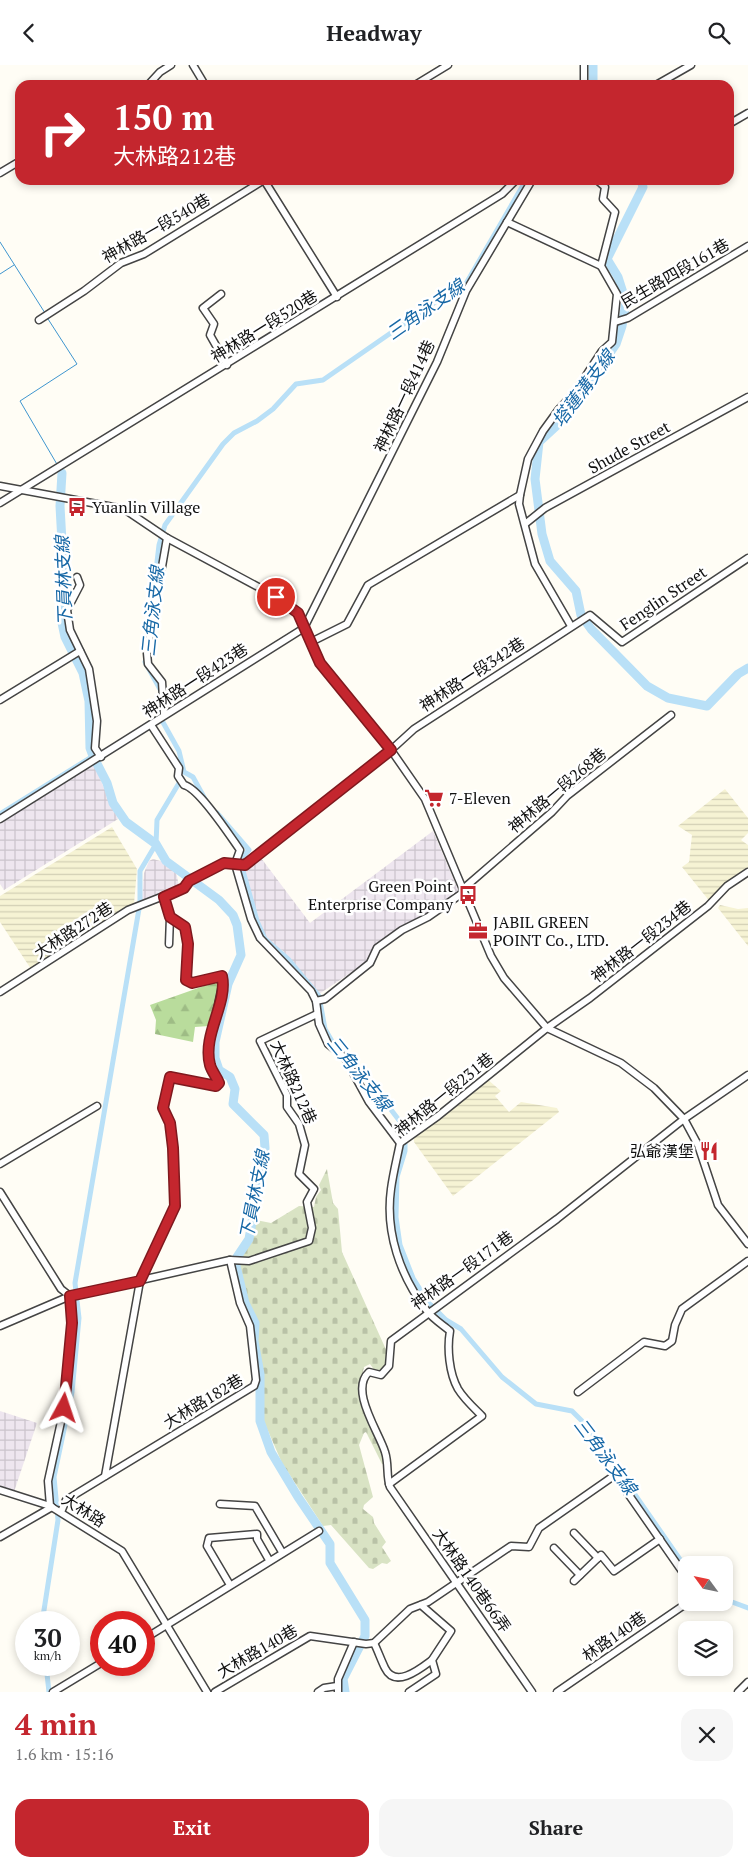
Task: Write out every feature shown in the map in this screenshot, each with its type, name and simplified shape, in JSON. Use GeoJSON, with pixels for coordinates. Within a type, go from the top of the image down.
{"type":"FeatureCollection","features":[{"type":"Feature","properties":{"kind":"street"},"geometry":{"type":"LineString","coordinates":[[153,80],[160,72],[171,65]]}},
{"type":"Feature","properties":{"kind":"street"},"geometry":{"type":"LineString","coordinates":[[193,65],[202,80]]}},
{"type":"Feature","properties":{"kind":"street"},"geometry":{"type":"LineString","coordinates":[[424,80],[448,65]]}},
{"type":"Feature","properties":{"kind":"street"},"geometry":{"type":"LineString","coordinates":[[584,65],[584,80]]}},
{"type":"Feature","properties":{"kind":"street"},"geometry":{"type":"LineString","coordinates":[[665,80],[691,65]]}},
{"type":"Feature","properties":{"kind":"street"},"geometry":{"type":"LineString","coordinates":[[734,121],[748,113]]}},
{"type":"Feature","properties":{"kind":"street"},"geometry":{"type":"LineString","coordinates":[[0,173],[15,164]]}},
{"type":"Feature","properties":{"kind":"street","name":"神林路一段540巷"},"geometry":{"type":"LineString","coordinates":[[39,320],[84,291],[121,263],[144,254],[256,185]]}},
{"type":"Feature","properties":{"kind":"street"},"geometry":{"type":"LineString","coordinates":[[267,185],[337,297]]}},
{"type":"Feature","properties":{"kind":"street","name":"神林路一段520巷"},"geometry":{"type":"LineString","coordinates":[[0,503],[337,297],[502,194],[511,185]]}},
{"type":"Feature","properties":{"kind":"street","name":"神林路一段414巷"},"geometry":{"type":"LineString","coordinates":[[304,627],[437,361],[466,291],[529,185]]}},
{"type":"Feature","properties":{"kind":"street"},"geometry":{"type":"LineString","coordinates":[[601,266],[615,212],[603,199],[605,187],[603,185]]}},
{"type":"Feature","properties":{"kind":"street"},"geometry":{"type":"LineString","coordinates":[[507,222],[601,266],[617,294],[612,342],[602,351],[576,391],[559,409],[543,431],[528,459],[520,495],[519,504],[535,565],[571,626]]}},
{"type":"Feature","properties":{"kind":"street","name":"民生路四段161巷"},"geometry":{"type":"LineString","coordinates":[[615,322],[628,318],[748,246]]}},
{"type":"Feature","properties":{"kind":"street"},"geometry":{"type":"LineString","coordinates":[[221,294],[203,308],[214,324],[210,335],[227,365]]}},
{"type":"Feature","properties":{"kind":"street","name":"Shude Street"},"geometry":{"type":"LineString","coordinates":[[525,524],[545,507],[748,397]]}},
{"type":"Feature","properties":{"kind":"street"},"geometry":{"type":"LineString","coordinates":[[0,486],[124,509],[167,538],[289,605],[298,613],[320,663],[391,750],[424,799],[491,956],[504,979],[547,1029],[621,1063],[654,1088],[684,1119],[698,1145],[718,1205],[748,1244]]}},
{"type":"Feature","properties":{"kind":"street"},"geometry":{"type":"LineString","coordinates":[[311,642],[347,624],[368,585],[520,495]]}},
{"type":"Feature","properties":{"kind":"street"},"geometry":{"type":"LineString","coordinates":[[164,714],[162,682],[148,664],[148,653],[167,538]]}},
{"type":"Feature","properties":{"kind":"street","name":"Fenglin Street"},"geometry":{"type":"LineString","coordinates":[[571,626],[590,615],[622,642],[748,558]]}},
{"type":"Feature","properties":{"kind":"street"},"geometry":{"type":"LineString","coordinates":[[77,577],[80,585],[66,611],[70,629],[89,669],[97,721],[95,748],[100,757]]}},
{"type":"Feature","properties":{"kind":"street","name":"神林路一段342巷"},"geometry":{"type":"LineString","coordinates":[[235,863],[245,865],[391,750],[421,724],[571,626]]}},
{"type":"Feature","properties":{"kind":"street","name":"神林路一段423巷"},"geometry":{"type":"LineString","coordinates":[[0,819],[304,627]]}},
{"type":"Feature","properties":{"kind":"street"},"geometry":{"type":"LineString","coordinates":[[0,700],[80,651]]}},
{"type":"Feature","properties":{"kind":"street","name":"神林路一段268巷"},"geometry":{"type":"LineString","coordinates":[[316,1001],[325,999],[370,963],[377,948],[402,930],[428,917],[463,891],[552,812],[567,796],[671,715]]}},
{"type":"Feature","properties":{"kind":"street"},"geometry":{"type":"LineString","coordinates":[[151,725],[178,768],[178,776],[184,785],[190,786],[240,849],[235,863],[251,919],[260,938],[312,991],[316,1001],[319,1024],[328,1044],[345,1058],[369,1102],[400,1143]]}},
{"type":"Feature","properties":{"kind":"street","name":"大林路272巷"},"geometry":{"type":"LineString","coordinates":[[0,992],[128,910],[184,888],[189,881],[224,863],[235,863]]}},
{"type":"Feature","properties":{"kind":"street","name":"神林路一段234巷"},"geometry":{"type":"LineString","coordinates":[[547,1029],[598,992],[708,906],[727,886],[748,872]]}},
{"type":"Feature","properties":{"kind":"street"},"geometry":{"type":"LineString","coordinates":[[164,897],[170,917],[169,944]]}},
{"type":"Feature","properties":{"kind":"street"},"geometry":{"type":"LineString","coordinates":[[105,1476],[140,1281],[175,1206],[170,1123],[163,1108],[170,1077],[216,1086],[219,1083],[210,1065],[208,1051],[222,987],[222,976],[192,983],[186,980],[188,944],[185,927],[170,917]]}},
{"type":"Feature","properties":{"kind":"street","name":"大林路212巷"},"geometry":{"type":"LineString","coordinates":[[0,1326],[70,1296],[230,1260],[254,1259],[309,1241],[312,1235],[307,1203],[314,1189],[299,1174],[305,1145],[299,1124],[287,1107],[287,1095],[260,1041],[317,1014]]}},
{"type":"Feature","properties":{"kind":"street","name":"神林路一段231巷"},"geometry":{"type":"LineString","coordinates":[[389,1484],[482,1417],[459,1390],[454,1380],[448,1345],[450,1331],[428,1312],[409,1282],[393,1248],[390,1218],[391,1188],[400,1143],[438,1116],[547,1029]]}},
{"type":"Feature","properties":{"kind":"street","name":"神林路一段171巷"},"geometry":{"type":"LineString","coordinates":[[389,1484],[385,1452],[371,1425],[362,1386],[365,1375],[369,1372],[381,1375],[389,1366],[391,1341],[557,1219],[684,1119],[748,1075]]}},
{"type":"Feature","properties":{"kind":"street"},"geometry":{"type":"LineString","coordinates":[[0,1164],[96,1106]]}},
{"type":"Feature","properties":{"kind":"street"},"geometry":{"type":"LineString","coordinates":[[0,1192],[61,1289],[70,1296]]}},
{"type":"Feature","properties":{"kind":"street","name":"大林路182巷"},"geometry":{"type":"LineString","coordinates":[[61,1512],[66,1500],[254,1387],[256,1371],[250,1326],[240,1303],[230,1260]]}},
{"type":"Feature","properties":{"kind":"street"},"geometry":{"type":"LineString","coordinates":[[578,1392],[644,1342],[665,1346],[672,1341],[675,1325],[682,1309],[748,1261]]}},
{"type":"Feature","properties":{"kind":"street","name":"大林路"},"geometry":{"type":"LineString","coordinates":[[70,1296],[72,1323],[64,1408],[48,1481],[52,1507],[122,1551],[207,1692]]}},
{"type":"Feature","properties":{"kind":"street"},"geometry":{"type":"LineString","coordinates":[[421,1605],[451,1631],[432,1661],[415,1673],[400,1678],[389,1674],[374,1643],[410,1609],[421,1605],[457,1583],[511,1546],[529,1547],[539,1528],[615,1475],[678,1565]]}},
{"type":"Feature","properties":{"kind":"street","name":"大林路140巷66弄"},"geometry":{"type":"LineString","coordinates":[[389,1484],[532,1692]]}},
{"type":"Feature","properties":{"kind":"street"},"geometry":{"type":"LineString","coordinates":[[0,1490],[52,1507]]}},
{"type":"Feature","properties":{"kind":"street"},"geometry":{"type":"LineString","coordinates":[[220,1504],[254,1506],[282,1552]]}},
{"type":"Feature","properties":{"kind":"street"},"geometry":{"type":"LineString","coordinates":[[0,1537],[52,1507]]}},
{"type":"Feature","properties":{"kind":"street"},"geometry":{"type":"LineString","coordinates":[[155,1632],[282,1552],[319,1531]]}},
{"type":"Feature","properties":{"kind":"street"},"geometry":{"type":"LineString","coordinates":[[574,1533],[598,1558]]}},
{"type":"Feature","properties":{"kind":"street"},"geometry":{"type":"LineString","coordinates":[[230,1585],[207,1546],[209,1538],[257,1534],[256,1539],[270,1560]]}},
{"type":"Feature","properties":{"kind":"street"},"geometry":{"type":"LineString","coordinates":[[574,1581],[601,1555],[614,1571],[660,1539]]}},
{"type":"Feature","properties":{"kind":"street"},"geometry":{"type":"LineString","coordinates":[[554,1548],[580,1575]]}},
{"type":"Feature","properties":{"kind":"street","name":"林路140巷"},"geometry":{"type":"LineString","coordinates":[[557,1692],[678,1609]]}},
{"type":"Feature","properties":{"kind":"street","name":"大林路140巷"},"geometry":{"type":"LineString","coordinates":[[215,1692],[310,1636],[366,1644],[374,1643]]}},
{"type":"Feature","properties":{"kind":"street"},"geometry":{"type":"LineString","coordinates":[[318,1692],[324,1688],[338,1689],[354,1642]]}},
{"type":"Feature","properties":{"kind":"street"},"geometry":{"type":"LineString","coordinates":[[409,1692],[436,1674],[432,1661]]}},
{"type":"Feature","properties":{"kind":"street"},"geometry":{"type":"LineString","coordinates":[[53,1691],[90,1669]]}},
{"type":"Feature","properties":{"kind":"street"},"geometry":{"type":"LineString","coordinates":[[743,1689],[748,1682]]}},
{"type":"Feature","properties":{"kind":"shaded area"},"geometry":{"type":"Polygon","coordinates":[[[93,763],[118,819],[4,890],[0,884],[0,821],[93,763]]]}},
{"type":"Feature","properties":{"kind":"shaded area"},"geometry":{"type":"Polygon","coordinates":[[[725,789],[748,818],[748,833],[741,840],[748,845],[748,870],[711,903],[682,867],[689,862],[692,835],[678,826],[725,789]]]}},
{"type":"Feature","properties":{"kind":"shaded area"},"geometry":{"type":"Polygon","coordinates":[[[112,827],[137,869],[134,904],[31,969],[0,922],[0,896],[112,827]]]}},
{"type":"Feature","properties":{"kind":"shaded area"},"geometry":{"type":"Polygon","coordinates":[[[433,831],[459,892],[426,918],[379,946],[379,954],[319,994],[282,950],[278,949],[262,932],[240,868],[258,854],[310,923],[433,831]]]}},
{"type":"Feature","properties":{"kind":"shaded area"},"geometry":{"type":"Polygon","coordinates":[[[153,859],[164,862],[176,871],[179,887],[142,900],[144,873],[149,861],[153,859]]]}},
{"type":"Feature","properties":{"kind":"shaded area"},"geometry":{"type":"Polygon","coordinates":[[[720,905],[738,909],[748,908],[748,946],[718,908],[720,905]]]}},
{"type":"Feature","properties":{"kind":"shaded area"},"geometry":{"type":"Polygon","coordinates":[[[487,1079],[501,1091],[495,1096],[509,1112],[521,1102],[557,1108],[559,1112],[453,1196],[414,1142],[414,1136],[487,1079]]]}},
{"type":"Feature","properties":{"kind":"shaded area"},"geometry":{"type":"Polygon","coordinates":[[[0,1411],[37,1423],[14,1492],[0,1487],[0,1411]]]}},
{"type":"Feature","properties":{"kind":"green space"},"geometry":{"type":"Polygon","coordinates":[[[218,981],[218,993],[209,1026],[195,1027],[193,1042],[155,1034],[156,1020],[150,1005],[218,981]]]}},
{"type":"Feature","properties":{"kind":"green space"},"geometry":{"type":"Polygon","coordinates":[[[327,1169],[333,1203],[338,1209],[342,1252],[388,1354],[388,1364],[382,1371],[375,1371],[370,1364],[364,1367],[360,1384],[368,1420],[380,1444],[384,1464],[382,1464],[366,1432],[364,1433],[359,1445],[373,1497],[364,1505],[363,1509],[373,1517],[374,1523],[386,1542],[382,1547],[391,1561],[387,1564],[382,1563],[373,1569],[369,1568],[331,1525],[323,1526],[282,1463],[262,1417],[262,1365],[256,1341],[257,1322],[248,1302],[239,1266],[256,1220],[271,1223],[299,1206],[314,1207],[316,1197],[321,1190],[319,1185],[327,1169]]]}},
{"type":"Feature","properties":{"kind":"waterway"},"geometry":{"type":"LineString","coordinates":[[593,65],[593,80]]}},
{"type":"Feature","properties":{"kind":"waterway","name":"三角泳支線"},"geometry":{"type":"LineString","coordinates":[[150,621],[159,545],[165,525],[223,444],[234,433],[257,421],[273,409],[296,384],[323,380],[457,287],[464,287],[523,185]]}},
{"type":"Feature","properties":{"kind":"waterway","name":"塔蓮溝支線"},"geometry":{"type":"LineString","coordinates":[[642,185],[607,259],[618,277],[626,302],[622,326],[616,344],[565,418],[539,442],[535,479],[542,534],[550,561],[576,591],[581,615],[591,629],[647,686],[668,698],[707,706],[738,674],[748,668]]}},
{"type":"Feature","properties":{"kind":"waterway","name":"下員林支線"},"geometry":{"type":"LineString","coordinates":[[0,242],[45,313]]}},
{"type":"Feature","properties":{"kind":"waterway"},"geometry":{"type":"LineString","coordinates":[[0,274],[14,265]]}},
{"type":"Feature","properties":{"kind":"waterway","name":"下員林支線"},"geometry":{"type":"LineString","coordinates":[[48,319],[77,364],[20,401],[58,466]]}},
{"type":"Feature","properties":{"kind":"waterway","name":"下員林支線"},"geometry":{"type":"LineString","coordinates":[[62,473],[60,506],[63,560],[61,618],[65,637],[83,673],[89,701],[90,748],[93,756],[107,783],[113,803],[126,822],[156,844],[166,861],[219,900],[233,915],[237,925],[241,955],[228,984],[215,1042],[215,1058],[219,1070],[230,1077],[235,1089],[233,1104],[264,1135],[265,1148],[249,1239],[237,1257],[236,1266],[245,1303],[255,1323],[254,1341],[260,1374],[260,1421],[271,1452],[298,1497],[330,1544],[330,1563],[365,1620],[365,1636],[343,1679],[345,1692]]}},
{"type":"Feature","properties":{"kind":"waterway","name":"三角泳支線"},"geometry":{"type":"LineString","coordinates":[[145,662],[161,691]]}},
{"type":"Feature","properties":{"kind":"waterway","name":"三角泳支線"},"geometry":{"type":"LineString","coordinates":[[161,700],[160,717],[179,751],[184,772],[193,777],[205,799]]}},
{"type":"Feature","properties":{"kind":"waterway"},"geometry":{"type":"LineString","coordinates":[[0,814],[93,756]]}},
{"type":"Feature","properties":{"kind":"waterway"},"geometry":{"type":"LineString","coordinates":[[44,1611],[58,1520],[54,1477],[72,1392],[79,1318],[75,1283],[140,903],[140,871],[156,844],[157,820],[182,778]]}},
{"type":"Feature","properties":{"kind":"waterway","name":"三角泳支線"},"geometry":{"type":"LineString","coordinates":[[217,813],[249,850],[240,860],[257,921],[265,939],[289,960],[319,996],[325,1029],[333,1043],[356,1064],[405,1128],[405,1151],[397,1177],[396,1217],[400,1245],[413,1278],[428,1302],[446,1320],[461,1329],[502,1377],[536,1404],[572,1411],[588,1427],[678,1556]]}},
{"type":"Feature","properties":{"kind":"waterway","name":"三角泳支線"},"geometry":{"type":"LineString","coordinates":[[733,1602],[748,1608]]}},
{"type":"Feature","properties":{"kind":"waterway"},"geometry":{"type":"LineString","coordinates":[[47,1676],[49,1692]]}},
{"type":"Feature","properties":{"kind":"place","name":"Yuanlin Village"},"geometry":{"type":"Point","coordinates":[77,507]}},
{"type":"Feature","properties":{"kind":"place","name":"7-Eleven"},"geometry":{"type":"Point","coordinates":[434,798]}},
{"type":"Feature","properties":{"kind":"place","name":"Green Point Enterprise Company"},"geometry":{"type":"Point","coordinates":[468,895]}},
{"type":"Feature","properties":{"kind":"place","name":"JABIL GREEN POINT Co., LTD."},"geometry":{"type":"Point","coordinates":[478,931]}},
{"type":"Feature","properties":{"kind":"place","name":"弘爺漢堡"},"geometry":{"type":"Point","coordinates":[709,1151]}},
{"type":"Feature","properties":{"kind":"route"},"geometry":{"type":"LineString","coordinates":[[64,1408],[72,1323],[70,1296],[140,1281],[175,1206],[170,1123],[163,1108],[170,1077],[216,1086],[219,1083],[210,1065],[208,1051],[210,1034],[221,994],[222,976],[192,983],[186,980],[188,944],[185,927],[170,917],[164,897],[184,888],[189,881],[224,863],[245,865],[391,750],[320,663],[298,613],[276,597]]}}]}
